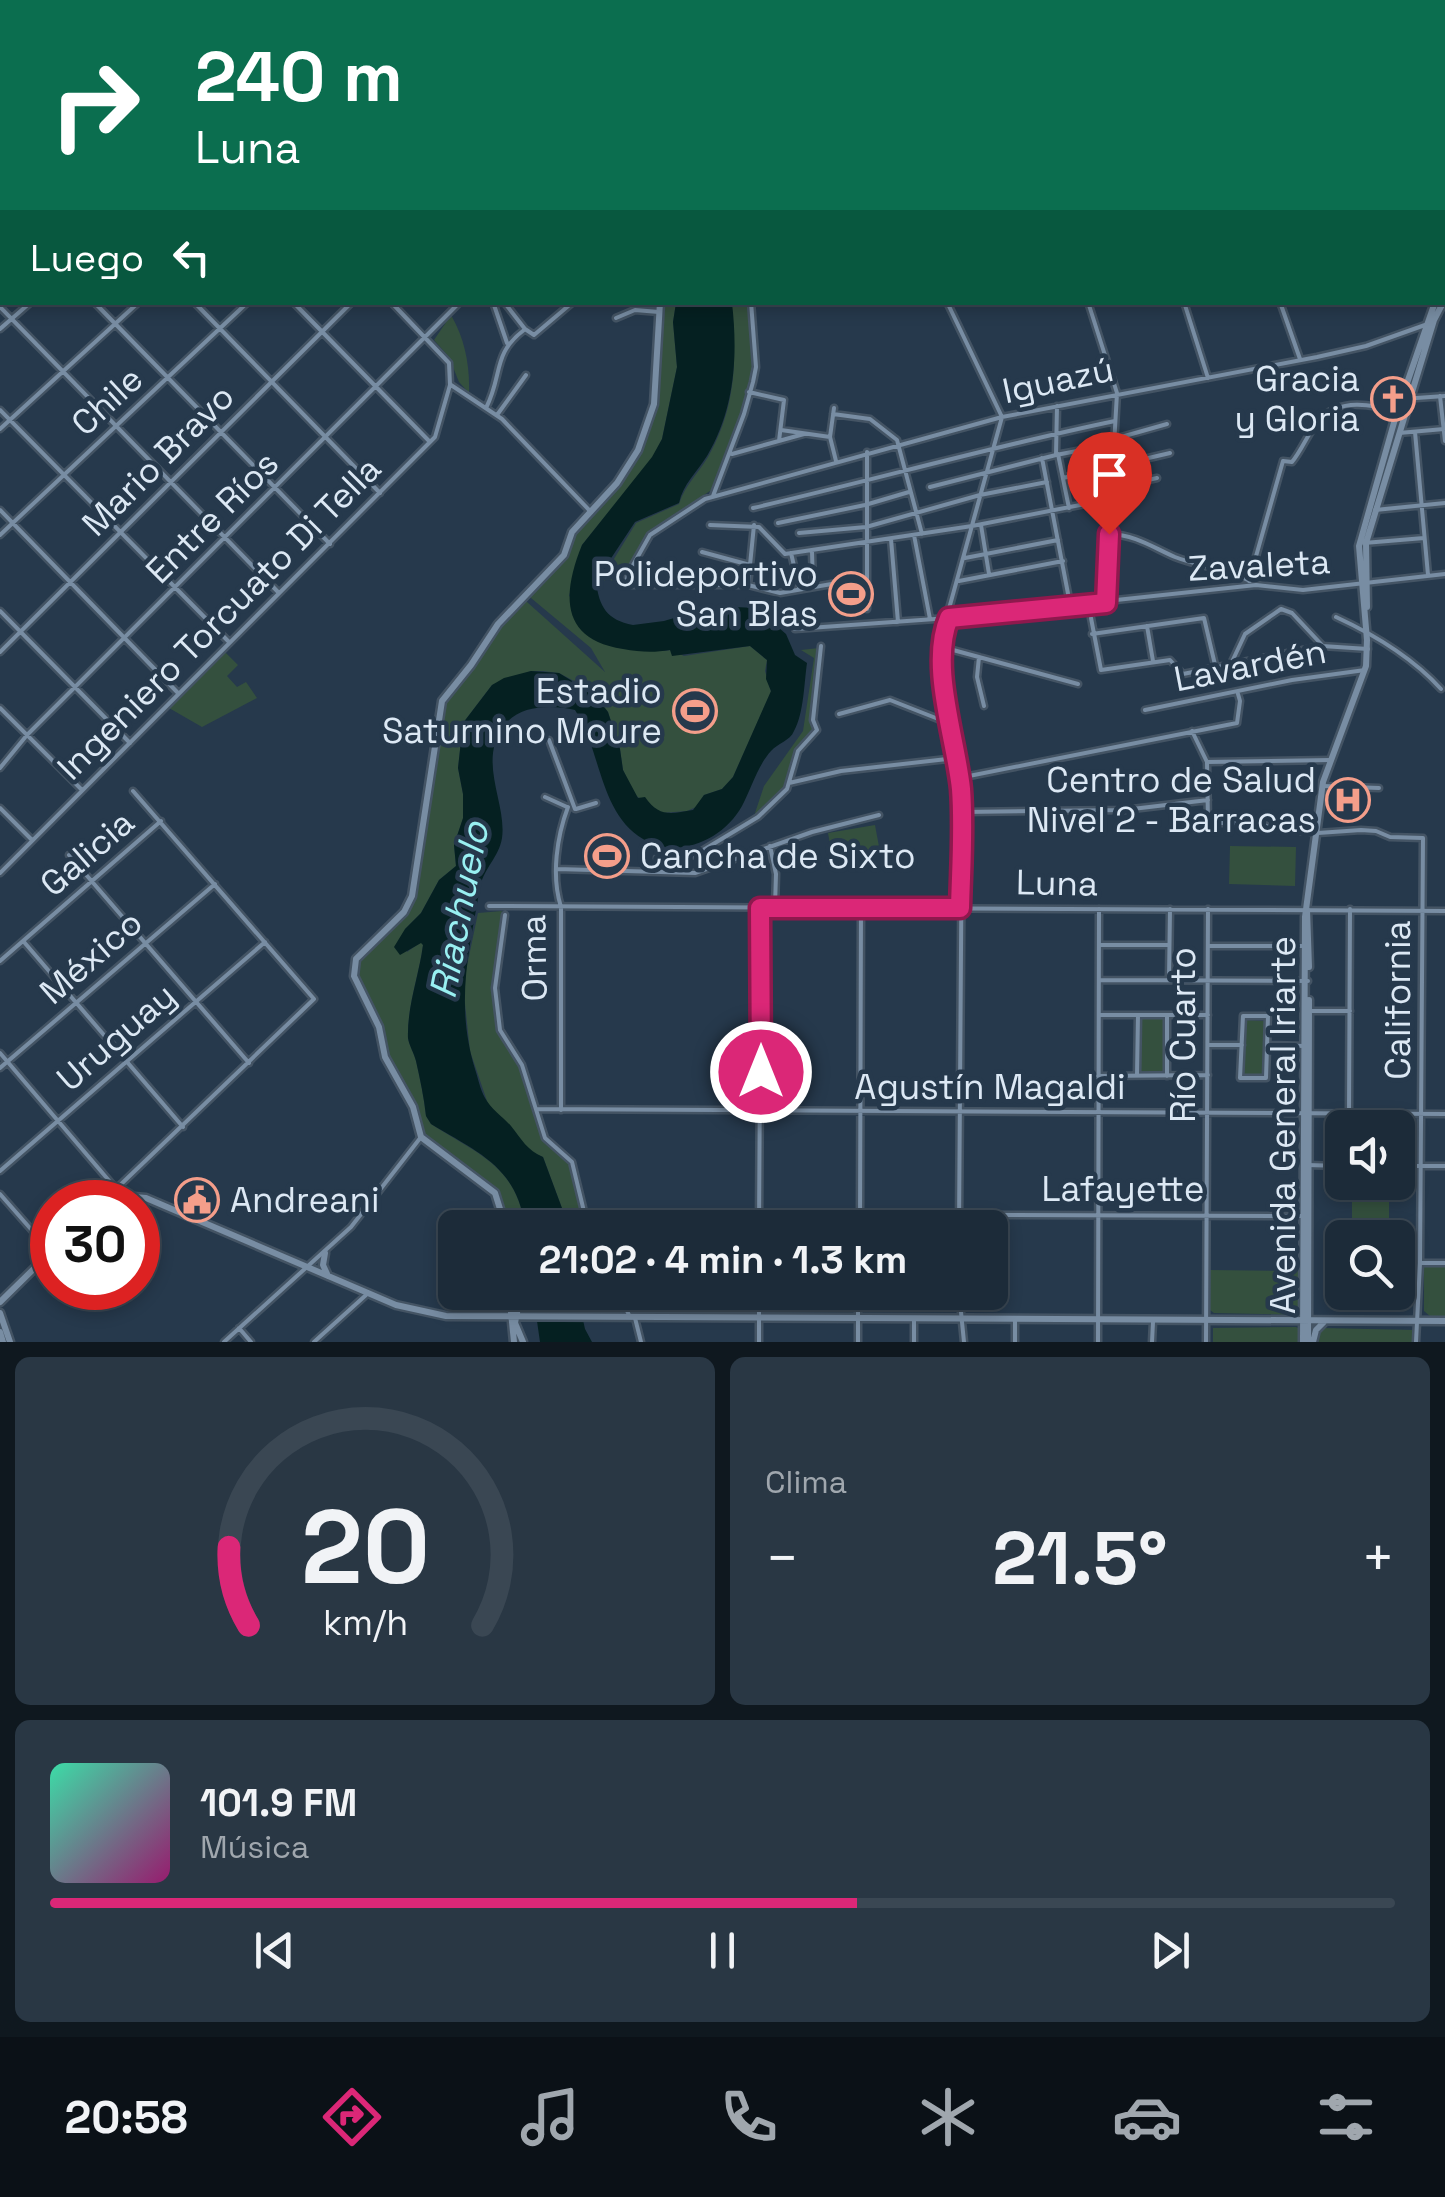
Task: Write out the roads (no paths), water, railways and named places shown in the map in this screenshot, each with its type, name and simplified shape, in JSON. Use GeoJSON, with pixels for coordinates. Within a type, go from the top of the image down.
{"type":"FeatureCollection","features":[{"type":"Feature","properties":{"kind":"main road"},"geometry":{"type":"LineString","coordinates":[[500,1210],[492,1190],[421,1137],[413,1106],[385,1057],[379,1027],[354,976],[354,963],[404,912],[412,896],[442,701],[498,624],[564,555],[572,532],[629,467],[646,431],[656,389],[660,305]]}},
{"type":"Feature","properties":{"kind":"main road","name":"Avenida General Iriarte"},"geometry":{"type":"LineString","coordinates":[[1308,1342],[1304,946],[1307,909],[1322,786],[1370,668],[1362,543],[1433,305]]}},
{"type":"Feature","properties":{"kind":"main road","name":"Avenida General Iriarte"},"geometry":{"type":"LineString","coordinates":[[1394,434],[1398,412],[1442,305]]}},
{"type":"Feature","properties":{"kind":"main road","name":"Iguazú"},"geometry":{"type":"LineString","coordinates":[[1434,320],[1445,316]]}},
{"type":"Feature","properties":{"kind":"main road","name":"Avenida General Iriarte"},"geometry":{"type":"LineString","coordinates":[[1360,690],[1366,670],[1368,632]]}},
{"type":"Feature","properties":{"kind":"main road","name":"Avenida General Iriarte"},"geometry":{"type":"LineString","coordinates":[[1306,981],[1307,909]]}},
{"type":"Feature","properties":{"kind":"main road"},"geometry":{"type":"LineString","coordinates":[[160,1203],[368,1294],[435,1315],[1445,1321]]}},
{"type":"Feature","properties":{"kind":"main road"},"geometry":{"type":"LineString","coordinates":[[324,1253],[328,1277]]}},
{"type":"Feature","properties":{"kind":"main road"},"geometry":{"type":"LineString","coordinates":[[0,1302],[30,1273]]}},
{"type":"Feature","properties":{"kind":"main road"},"geometry":{"type":"LineString","coordinates":[[512,1310],[514,1342]]}},
{"type":"Feature","properties":{"kind":"main road"},"geometry":{"type":"LineString","coordinates":[[515,1310],[513,1318],[523,1342]]}},
{"type":"Feature","properties":{"kind":"main road"},"geometry":{"type":"LineString","coordinates":[[0,1313],[6,1342]]}},
{"type":"Feature","properties":{"kind":"main road"},"geometry":{"type":"LineString","coordinates":[[1308,1342],[1325,1321]]}},
{"type":"Feature","properties":{"kind":"main road"},"geometry":{"type":"LineString","coordinates":[[0,1332],[6,1342]]}},
{"type":"Feature","properties":{"kind":"street"},"geometry":{"type":"LineString","coordinates":[[0,329],[28,305]]}},
{"type":"Feature","properties":{"kind":"street"},"geometry":{"type":"LineString","coordinates":[[97,305],[330,544]]}},
{"type":"Feature","properties":{"kind":"street"},"geometry":{"type":"LineString","coordinates":[[0,429],[136,305]]}},
{"type":"Feature","properties":{"kind":"street"},"geometry":{"type":"LineString","coordinates":[[197,305],[380,493]]}},
{"type":"Feature","properties":{"kind":"street","name":"Chile"},"geometry":{"type":"LineString","coordinates":[[0,535],[245,305]]}},
{"type":"Feature","properties":{"kind":"street"},"geometry":{"type":"LineString","coordinates":[[296,305],[430,443]]}},
{"type":"Feature","properties":{"kind":"street","name":"Mario Bravo"},"geometry":{"type":"LineString","coordinates":[[0,652],[349,305]]}},
{"type":"Feature","properties":{"kind":"street"},"geometry":{"type":"LineString","coordinates":[[394,305],[449,363],[450,385],[497,415],[590,512]]}},
{"type":"Feature","properties":{"kind":"street","name":"Entre Ríos"},"geometry":{"type":"LineString","coordinates":[[0,768],[27,736],[457,305]]}},
{"type":"Feature","properties":{"kind":"street"},"geometry":{"type":"LineString","coordinates":[[486,408],[507,344],[497,305]]}},
{"type":"Feature","properties":{"kind":"street"},"geometry":{"type":"LineString","coordinates":[[499,305],[532,335],[570,305]]}},
{"type":"Feature","properties":{"kind":"street"},"geometry":{"type":"LineString","coordinates":[[712,496],[756,367],[751,305]]}},
{"type":"Feature","properties":{"kind":"street"},"geometry":{"type":"LineString","coordinates":[[948,305],[1002,417],[942,634],[962,812],[960,1210]]}},
{"type":"Feature","properties":{"kind":"street"},"geometry":{"type":"LineString","coordinates":[[1089,305],[1117,393],[1106,603]]}},
{"type":"Feature","properties":{"kind":"street"},"geometry":{"type":"LineString","coordinates":[[1185,305],[1208,378]]}},
{"type":"Feature","properties":{"kind":"street"},"geometry":{"type":"LineString","coordinates":[[1281,305],[1301,360]]}},
{"type":"Feature","properties":{"kind":"street"},"geometry":{"type":"LineString","coordinates":[[0,306],[280,593]]}},
{"type":"Feature","properties":{"kind":"street"},"geometry":{"type":"LineString","coordinates":[[616,318],[635,310],[659,312]]}},
{"type":"Feature","properties":{"kind":"street","name":"Iguazú"},"geometry":{"type":"LineString","coordinates":[[748,585],[626,585],[650,535],[712,496],[1002,417],[1366,346],[1434,320]]}},
{"type":"Feature","properties":{"kind":"street"},"geometry":{"type":"LineString","coordinates":[[507,344],[526,329]]}},
{"type":"Feature","properties":{"kind":"street"},"geometry":{"type":"LineString","coordinates":[[497,415],[526,375]]}},
{"type":"Feature","properties":{"kind":"street","name":"Ingeniero Torcuato Di Tella"},"geometry":{"type":"LineString","coordinates":[[0,873],[430,443],[438,430],[450,385]]}},
{"type":"Feature","properties":{"kind":"street"},"geometry":{"type":"LineString","coordinates":[[749,392],[780,397],[786,403],[779,441]]}},
{"type":"Feature","properties":{"kind":"street"},"geometry":{"type":"LineString","coordinates":[[1405,398],[1442,396],[1445,441]]}},
{"type":"Feature","properties":{"kind":"street"},"geometry":{"type":"LineString","coordinates":[[1249,581],[1283,461],[1292,462],[1297,457],[1322,417],[1347,405],[1370,403],[1398,412]]}},
{"type":"Feature","properties":{"kind":"street"},"geometry":{"type":"LineString","coordinates":[[1057,406],[1057,454],[1069,508]]}},
{"type":"Feature","properties":{"kind":"street"},"geometry":{"type":"LineString","coordinates":[[0,410],[229,642]]}},
{"type":"Feature","properties":{"kind":"street"},"geometry":{"type":"LineString","coordinates":[[836,461],[830,437],[834,411],[870,419],[898,444],[922,534]]}},
{"type":"Feature","properties":{"kind":"street"},"geometry":{"type":"LineString","coordinates":[[753,508],[1115,420]]}},
{"type":"Feature","properties":{"kind":"street"},"geometry":{"type":"LineString","coordinates":[[930,487],[1114,441],[1166,424]]}},
{"type":"Feature","properties":{"kind":"street"},"geometry":{"type":"LineString","coordinates":[[1394,434],[1444,429]]}},
{"type":"Feature","properties":{"kind":"street"},"geometry":{"type":"LineString","coordinates":[[781,430],[830,437]]}},
{"type":"Feature","properties":{"kind":"street"},"geometry":{"type":"LineString","coordinates":[[1415,432],[1428,576]]}},
{"type":"Feature","properties":{"kind":"street"},"geometry":{"type":"LineString","coordinates":[[729,454],[804,434]]}},
{"type":"Feature","properties":{"kind":"street"},"geometry":{"type":"LineString","coordinates":[[867,452],[867,608]]}},
{"type":"Feature","properties":{"kind":"street"},"geometry":{"type":"LineString","coordinates":[[1063,478],[1170,453]]}},
{"type":"Feature","properties":{"kind":"street"},"geometry":{"type":"LineString","coordinates":[[1042,458],[1070,604]]}},
{"type":"Feature","properties":{"kind":"street"},"geometry":{"type":"LineString","coordinates":[[1112,488],[1156,478]]}},
{"type":"Feature","properties":{"kind":"street"},"geometry":{"type":"LineString","coordinates":[[799,533],[866,527],[1046,482]]}},
{"type":"Feature","properties":{"kind":"street"},"geometry":{"type":"LineString","coordinates":[[778,522],[912,492]]}},
{"type":"Feature","properties":{"kind":"street"},"geometry":{"type":"LineString","coordinates":[[788,554],[914,536],[1111,499]]}},
{"type":"Feature","properties":{"kind":"street"},"geometry":{"type":"LineString","coordinates":[[1372,510],[1445,503]]}},
{"type":"Feature","properties":{"kind":"street"},"geometry":{"type":"LineString","coordinates":[[0,510],[180,694]]}},
{"type":"Feature","properties":{"kind":"street"},"geometry":{"type":"LineString","coordinates":[[981,524],[990,575]]}},
{"type":"Feature","properties":{"kind":"street"},"geometry":{"type":"LineString","coordinates":[[710,525],[760,527],[788,554],[800,590]]}},
{"type":"Feature","properties":{"kind":"street"},"geometry":{"type":"LineString","coordinates":[[754,525],[748,585],[780,594],[866,578]]}},
{"type":"Feature","properties":{"kind":"street"},"geometry":{"type":"LineString","coordinates":[[1109,534],[1133,536],[1175,556],[1234,572],[1256,585]]}},
{"type":"Feature","properties":{"kind":"street"},"geometry":{"type":"LineString","coordinates":[[914,536],[930,619]]}},
{"type":"Feature","properties":{"kind":"street"},"geometry":{"type":"LineString","coordinates":[[1362,543],[1424,538]]}},
{"type":"Feature","properties":{"kind":"street"},"geometry":{"type":"LineString","coordinates":[[890,539],[898,622]]}},
{"type":"Feature","properties":{"kind":"street"},"geometry":{"type":"LineString","coordinates":[[964,558],[1058,540]]}},
{"type":"Feature","properties":{"kind":"street"},"geometry":{"type":"LineString","coordinates":[[812,550],[814,587]]}},
{"type":"Feature","properties":{"kind":"street"},"geometry":{"type":"LineString","coordinates":[[702,552],[750,565]]}},
{"type":"Feature","properties":{"kind":"street"},"geometry":{"type":"LineString","coordinates":[[958,581],[1063,561]]}},
{"type":"Feature","properties":{"kind":"street","name":"Zavaleta"},"geometry":{"type":"LineString","coordinates":[[795,629],[949,618],[1256,585],[1303,590],[1445,574]]}},
{"type":"Feature","properties":{"kind":"street"},"geometry":{"type":"LineString","coordinates":[[1230,666],[1245,634],[1281,609],[1292,613],[1322,646]]}},
{"type":"Feature","properties":{"kind":"street"},"geometry":{"type":"LineString","coordinates":[[0,611],[130,744]]}},
{"type":"Feature","properties":{"kind":"street"},"geometry":{"type":"LineString","coordinates":[[1336,616],[1368,632],[1420,668],[1440,689]]}},
{"type":"Feature","properties":{"kind":"street"},"geometry":{"type":"LineString","coordinates":[[1091,618],[1101,670],[1170,660],[1183,674],[1322,646],[1368,649]]}},
{"type":"Feature","properties":{"kind":"street"},"geometry":{"type":"LineString","coordinates":[[1092,634],[1204,618],[1216,668]]}},
{"type":"Feature","properties":{"kind":"street"},"geometry":{"type":"LineString","coordinates":[[1147,626],[1154,663]]}},
{"type":"Feature","properties":{"kind":"street"},"geometry":{"type":"LineString","coordinates":[[658,858],[695,855],[758,816],[789,783],[798,751],[817,730],[813,720],[821,646]]}},
{"type":"Feature","properties":{"kind":"street"},"geometry":{"type":"LineString","coordinates":[[942,647],[1078,684]]}},
{"type":"Feature","properties":{"kind":"street"},"geometry":{"type":"LineString","coordinates":[[979,657],[977,677],[984,706]]}},
{"type":"Feature","properties":{"kind":"street","name":"Lavardén"},"geometry":{"type":"LineString","coordinates":[[1145,710],[1292,680],[1366,670]]}},
{"type":"Feature","properties":{"kind":"street"},"geometry":{"type":"LineString","coordinates":[[959,778],[1237,723],[1238,694]]}},
{"type":"Feature","properties":{"kind":"street"},"geometry":{"type":"LineString","coordinates":[[839,714],[890,700],[951,724]]}},
{"type":"Feature","properties":{"kind":"street"},"geometry":{"type":"LineString","coordinates":[[0,708],[82,790]]}},
{"type":"Feature","properties":{"kind":"street"},"geometry":{"type":"LineString","coordinates":[[1192,731],[1207,762],[1208,822],[1261,822],[1270,828],[1318,832]]}},
{"type":"Feature","properties":{"kind":"street"},"geometry":{"type":"LineString","coordinates":[[550,740],[572,808]]}},
{"type":"Feature","properties":{"kind":"street"},"geometry":{"type":"LineString","coordinates":[[789,783],[841,771],[956,758]]}},
{"type":"Feature","properties":{"kind":"street"},"geometry":{"type":"LineString","coordinates":[[1207,762],[1331,760]]}},
{"type":"Feature","properties":{"kind":"street"},"geometry":{"type":"LineString","coordinates":[[1322,786],[1379,788]]}},
{"type":"Feature","properties":{"kind":"street"},"geometry":{"type":"LineString","coordinates":[[132,1180],[312,1003],[313,996],[133,790]]}},
{"type":"Feature","properties":{"kind":"street"},"geometry":{"type":"LineString","coordinates":[[545,797],[572,808],[596,803]]}},
{"type":"Feature","properties":{"kind":"street"},"geometry":{"type":"LineString","coordinates":[[962,812],[1119,810],[1208,800]]}},
{"type":"Feature","properties":{"kind":"street"},"geometry":{"type":"LineString","coordinates":[[0,808],[32,840]]}},
{"type":"Feature","properties":{"kind":"street","name":"Orma"},"geometry":{"type":"LineString","coordinates":[[561,1110],[561,907],[557,869],[558,852],[572,808]]}},
{"type":"Feature","properties":{"kind":"street"},"geometry":{"type":"LineString","coordinates":[[557,869],[696,873],[770,846],[880,815]]}},
{"type":"Feature","properties":{"kind":"street","name":"Galicia"},"geometry":{"type":"LineString","coordinates":[[0,961],[161,821]]}},
{"type":"Feature","properties":{"kind":"street","name":"California"},"geometry":{"type":"LineString","coordinates":[[1318,832],[1378,831],[1390,837],[1423,838],[1416,1342]]}},
{"type":"Feature","properties":{"kind":"street"},"geometry":{"type":"LineString","coordinates":[[770,846],[776,874],[775,907]]}},
{"type":"Feature","properties":{"kind":"street"},"geometry":{"type":"LineString","coordinates":[[69,855],[249,1063]]}},
{"type":"Feature","properties":{"kind":"street","name":"México"},"geometry":{"type":"LineString","coordinates":[[0,1068],[214,884]]}},
{"type":"Feature","properties":{"kind":"street","name":"Luna"},"geometry":{"type":"LineString","coordinates":[[488,906],[1445,911]]}},
{"type":"Feature","properties":{"kind":"street"},"geometry":{"type":"LineString","coordinates":[[860,1210],[861,907]]}},
{"type":"Feature","properties":{"kind":"street"},"geometry":{"type":"LineString","coordinates":[[759,1210],[760,908]]}},
{"type":"Feature","properties":{"kind":"street"},"geometry":{"type":"LineString","coordinates":[[1098,1342],[1099,909]]}},
{"type":"Feature","properties":{"kind":"street"},"geometry":{"type":"LineString","coordinates":[[1170,909],[1170,981]]}},
{"type":"Feature","properties":{"kind":"street","name":"Río Cuarto"},"geometry":{"type":"LineString","coordinates":[[1206,1342],[1208,909]]}},
{"type":"Feature","properties":{"kind":"street"},"geometry":{"type":"LineString","coordinates":[[1349,1110],[1350,909]]}},
{"type":"Feature","properties":{"kind":"street"},"geometry":{"type":"LineString","coordinates":[[505,915],[495,988],[500,1030],[522,1065],[545,1138],[572,1162],[584,1210]]}},
{"type":"Feature","properties":{"kind":"street"},"geometry":{"type":"LineString","coordinates":[[24,942],[183,1127]]}},
{"type":"Feature","properties":{"kind":"street","name":"Uruguay"},"geometry":{"type":"LineString","coordinates":[[0,1171],[266,942]]}},
{"type":"Feature","properties":{"kind":"street"},"geometry":{"type":"LineString","coordinates":[[1099,945],[1169,944]]}},
{"type":"Feature","properties":{"kind":"street"},"geometry":{"type":"LineString","coordinates":[[1208,946],[1304,946]]}},
{"type":"Feature","properties":{"kind":"street"},"geometry":{"type":"LineString","coordinates":[[1100,980],[1306,981]]}},
{"type":"Feature","properties":{"kind":"street"},"geometry":{"type":"LineString","coordinates":[[1307,1011],[1350,1012]]}},
{"type":"Feature","properties":{"kind":"street"},"geometry":{"type":"LineString","coordinates":[[1099,1015],[1208,1015]]}},
{"type":"Feature","properties":{"kind":"street"},"geometry":{"type":"LineString","coordinates":[[1137,1076],[1138,1015]]}},
{"type":"Feature","properties":{"kind":"street"},"geometry":{"type":"LineString","coordinates":[[1167,1015],[1167,1076]]}},
{"type":"Feature","properties":{"kind":"street"},"geometry":{"type":"LineString","coordinates":[[1243,1016],[1268,1016],[1266,1078],[1240,1078],[1242,1045],[1243,1016]]}},
{"type":"Feature","properties":{"kind":"street"},"geometry":{"type":"LineString","coordinates":[[1208,1045],[1242,1045]]}},
{"type":"Feature","properties":{"kind":"street"},"geometry":{"type":"LineString","coordinates":[[1267,1045],[1306,1046]]}},
{"type":"Feature","properties":{"kind":"street"},"geometry":{"type":"LineString","coordinates":[[0,1053],[108,1180]]}},
{"type":"Feature","properties":{"kind":"street"},"geometry":{"type":"LineString","coordinates":[[1098,1076],[1208,1075]]}},
{"type":"Feature","properties":{"kind":"street","name":"Agustín Magaldi"},"geometry":{"type":"LineString","coordinates":[[536,1110],[1325,1113]]}},
{"type":"Feature","properties":{"kind":"street","name":"Agustín Magaldi"},"geometry":{"type":"LineString","coordinates":[[1415,1114],[1445,1114]]}},
{"type":"Feature","properties":{"kind":"street"},"geometry":{"type":"LineString","coordinates":[[224,1342],[351,1227],[421,1137]]}},
{"type":"Feature","properties":{"kind":"street"},"geometry":{"type":"LineString","coordinates":[[1305,1165],[1325,1166]]}},
{"type":"Feature","properties":{"kind":"street"},"geometry":{"type":"LineString","coordinates":[[1415,1166],[1445,1166]]}},
{"type":"Feature","properties":{"kind":"street"},"geometry":{"type":"LineString","coordinates":[[0,1194],[30,1227]]}},
{"type":"Feature","properties":{"kind":"street","name":"Lafayette"},"geometry":{"type":"LineString","coordinates":[[1008,1214],[1305,1216]]}},
{"type":"Feature","properties":{"kind":"street"},"geometry":{"type":"LineString","coordinates":[[1420,1263],[1445,1263]]}},
{"type":"Feature","properties":{"kind":"street"},"geometry":{"type":"LineString","coordinates":[[314,1342],[368,1294]]}},
{"type":"Feature","properties":{"kind":"street"},"geometry":{"type":"LineString","coordinates":[[628,1310],[641,1342]]}},
{"type":"Feature","properties":{"kind":"street"},"geometry":{"type":"LineString","coordinates":[[759,1310],[759,1342]]}},
{"type":"Feature","properties":{"kind":"street"},"geometry":{"type":"LineString","coordinates":[[858,1310],[858,1342]]}},
{"type":"Feature","properties":{"kind":"street"},"geometry":{"type":"LineString","coordinates":[[960,1310],[964,1342]]}},
{"type":"Feature","properties":{"kind":"street"},"geometry":{"type":"LineString","coordinates":[[914,1319],[914,1342]]}},
{"type":"Feature","properties":{"kind":"street"},"geometry":{"type":"LineString","coordinates":[[1014,1342],[1015,1320]]}},
{"type":"Feature","properties":{"kind":"street"},"geometry":{"type":"LineString","coordinates":[[1152,1320],[1152,1342]]}},
{"type":"Feature","properties":{"kind":"street"},"geometry":{"type":"LineString","coordinates":[[239,1328],[252,1342]]}},
{"type":"Feature","properties":{"kind":"water","name":"Riachuelo"},"geometry":{"type":"Polygon","coordinates":[[[676,305],[732,305],[732,381],[716,438],[679,503],[635,522],[596,581],[599,598],[611,616],[633,625],[691,613],[756,608],[786,634],[795,655],[807,663],[802,707],[792,734],[766,757],[734,818],[712,837],[685,847],[657,845],[629,828],[609,797],[575,710],[527,710],[510,719],[496,739],[493,768],[502,838],[480,887],[466,978],[466,1022],[483,1095],[525,1144],[543,1157],[563,1210],[522,1210],[514,1190],[493,1164],[431,1124],[426,1116],[408,1038],[423,945],[400,955],[394,947],[421,913],[439,880],[456,866],[454,845],[463,818],[458,768],[463,723],[492,685],[504,678],[531,671],[559,673],[595,695],[608,712],[623,770],[638,798],[645,797],[660,811],[693,810],[704,795],[722,789],[733,777],[771,691],[766,679],[767,660],[750,646],[672,656],[670,650],[646,652],[602,644],[587,636],[571,612],[571,581],[582,545],[662,439],[677,367],[673,322],[676,305]]]}},
{"type":"Feature","properties":{"kind":"water"},"geometry":{"type":"Polygon","coordinates":[[[535,1310],[581,1310],[592,1342],[540,1342],[535,1310]]]}},
{"type":"Feature","properties":{"kind":"place","name":"Gracia y Gloria"},"geometry":{"type":"Point","coordinates":[1393,399]}},
{"type":"Feature","properties":{"kind":"place","name":"Polideportivo San Blas"},"geometry":{"type":"Point","coordinates":[851,594]}},
{"type":"Feature","properties":{"kind":"place","name":"Estadio Saturnino Moure"},"geometry":{"type":"Point","coordinates":[695,711]}},
{"type":"Feature","properties":{"kind":"place","name":"Centro de Salud Nivel 2 - Barracas"},"geometry":{"type":"Point","coordinates":[1348,800]}},
{"type":"Feature","properties":{"kind":"place","name":"Cancha de Sixto"},"geometry":{"type":"Point","coordinates":[607,856]}},
{"type":"Feature","properties":{"kind":"place","name":"Andreani"},"geometry":{"type":"Point","coordinates":[197,1200]}}]}
